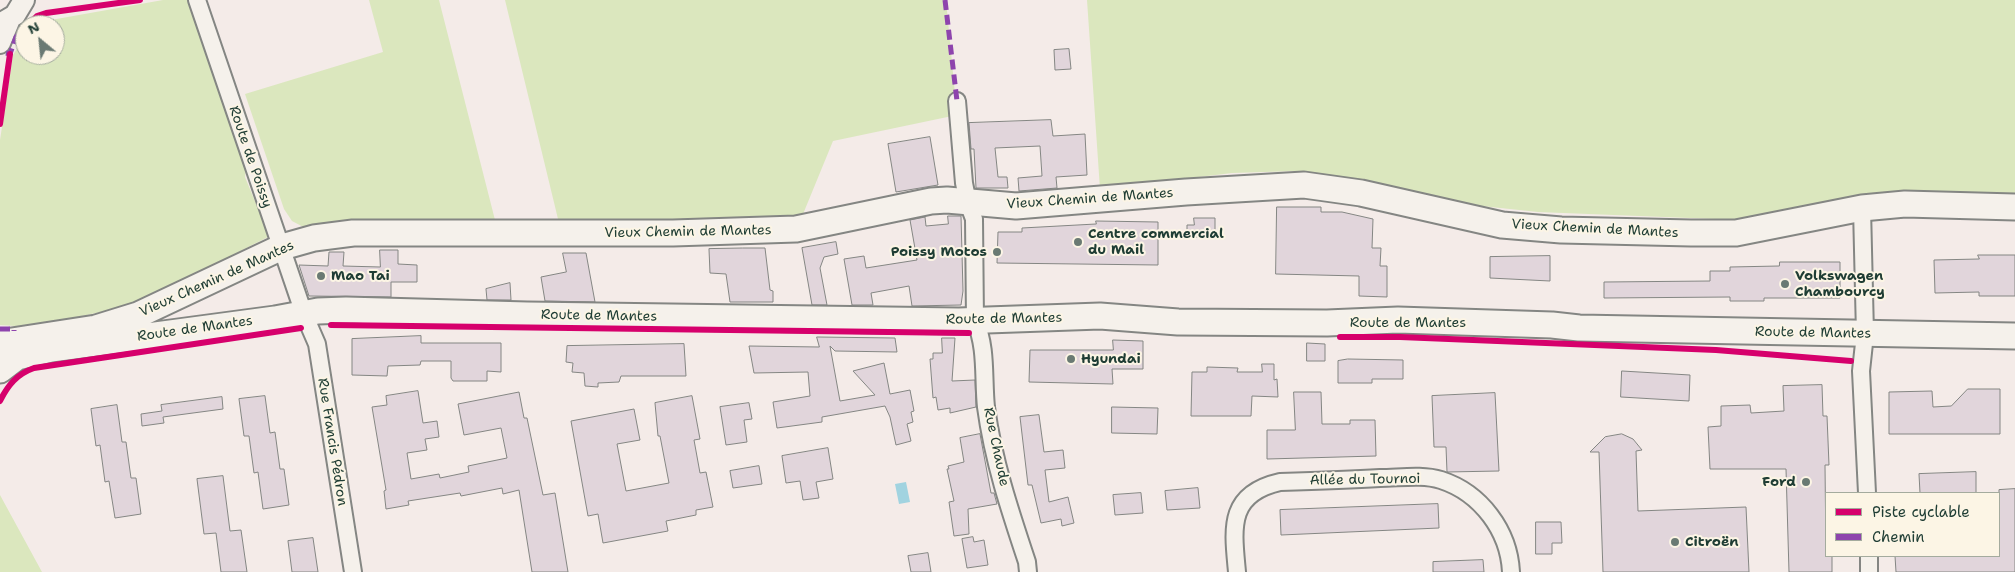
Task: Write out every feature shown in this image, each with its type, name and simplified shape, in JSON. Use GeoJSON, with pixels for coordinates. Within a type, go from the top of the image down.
{"type":"FeatureCollection","features":[{"type":"Feature","properties":{"kind":"main road","name":"Vieux Chemin de Mantes"},"geometry":{"type":"LineString","coordinates":[[0,343],[96,328],[138,315],[282,247],[314,238],[353,233],[673,233],[796,229],[932,201],[1016,206],[1249,187],[1304,185],[1361,193],[1502,224],[1561,230],[1736,233],[1862,208],[1905,204],[2015,207]]}},
{"type":"Feature","properties":{"kind":"main road","name":"Route de Mantes"},"geometry":{"type":"LineString","coordinates":[[0,370],[18,357],[44,351],[318,311],[346,310],[527,315],[975,321],[1100,316],[1178,322],[1327,324],[1398,320],[1552,325],[1579,328],[2015,336]]}},
{"type":"Feature","properties":{"kind":"street","name":"Route de Poissy"},"geometry":{"type":"LineString","coordinates":[[197,0],[304,314]]}},
{"type":"Feature","properties":{"kind":"street"},"geometry":{"type":"LineString","coordinates":[[0,43],[18,10]]}},
{"type":"Feature","properties":{"kind":"street","name":"Rue Chaude"},"geometry":{"type":"LineString","coordinates":[[956,101],[968,203],[974,219],[975,321],[981,333],[986,407],[998,471],[1028,572]]}},
{"type":"Feature","properties":{"kind":"street"},"geometry":{"type":"LineString","coordinates":[[1862,208],[1865,334],[1861,371],[1867,492]]}},
{"type":"Feature","properties":{"kind":"street","name":"Rue Francis Pédron"},"geometry":{"type":"LineString","coordinates":[[304,314],[317,344],[352,572]]}},
{"type":"Feature","properties":{"kind":"street","name":"Allée du Tournoi"},"geometry":{"type":"LineString","coordinates":[[1237,572],[1234,519],[1251,495],[1264,486],[1280,482],[1415,477],[1441,480],[1470,495],[1490,513],[1510,556],[1510,572]]}},
{"type":"Feature","properties":{"kind":"street"},"geometry":{"type":"LineString","coordinates":[[1869,557],[1869,572]]}},
{"type":"Feature","properties":{"kind":"green space"},"geometry":{"type":"Polygon","coordinates":[[[163,0],[188,0],[247,160],[245,177],[259,211],[267,214],[272,235],[134,305],[30,327],[0,325],[0,140],[13,55],[15,52],[15,65],[65,65],[65,17],[163,0]]]}},
{"type":"Feature","properties":{"kind":"green space"},"geometry":{"type":"Polygon","coordinates":[[[369,0],[439,0],[495,220],[366,223],[311,231],[292,221],[284,209],[245,94],[383,52],[369,0]]]}},
{"type":"Feature","properties":{"kind":"green space"},"geometry":{"type":"Polygon","coordinates":[[[505,0],[946,0],[957,115],[833,141],[801,219],[558,219],[505,0]]]}},
{"type":"Feature","properties":{"kind":"green space"},"geometry":{"type":"Polygon","coordinates":[[[1087,0],[2015,0],[2015,196],[1855,195],[1740,220],[1538,212],[1453,203],[1297,171],[1232,173],[1100,189],[1087,0]]]}},
{"type":"Feature","properties":{"kind":"green space"},"geometry":{"type":"Polygon","coordinates":[[[0,495],[42,572],[0,572],[0,495]]]}},
{"type":"Feature","properties":{"kind":"water"},"geometry":{"type":"Polygon","coordinates":[[[906,482],[910,502],[899,504],[895,484],[906,482]]]}},
{"type":"Feature","properties":{"kind":"building"},"geometry":{"type":"Polygon","coordinates":[[[1069,49],[1071,69],[1055,70],[1054,50],[1069,49]]]}},
{"type":"Feature","properties":{"kind":"building"},"geometry":{"type":"Polygon","coordinates":[[[1051,120],[1053,136],[1085,134],[1087,175],[1056,177],[1057,188],[1019,191],[1018,178],[1042,176],[1040,146],[995,148],[998,177],[1007,177],[1008,188],[976,188],[974,149],[971,149],[969,123],[1051,120]]]}},
{"type":"Feature","properties":{"kind":"building"},"geometry":{"type":"Polygon","coordinates":[[[930,137],[938,185],[896,192],[888,144],[930,137]]]}},
{"type":"Feature","properties":{"kind":"building"},"geometry":{"type":"Polygon","coordinates":[[[1277,207],[1321,207],[1321,212],[1342,212],[1373,219],[1372,248],[1381,248],[1380,266],[1387,266],[1387,297],[1359,296],[1359,276],[1276,274],[1277,207]]]}},
{"type":"Feature","properties":{"kind":"building"},"geometry":{"type":"Polygon","coordinates":[[[948,216],[961,216],[963,291],[961,305],[912,306],[909,286],[871,293],[873,305],[852,305],[844,259],[864,256],[866,268],[917,260],[910,220],[925,217],[926,226],[948,224],[948,216]]]}},
{"type":"Feature","properties":{"kind":"building"},"geometry":{"type":"Polygon","coordinates":[[[1194,218],[1215,218],[1215,237],[1187,237],[1187,225],[1194,225],[1194,218]]]}},
{"type":"Feature","properties":{"kind":"building","name":"Centre commercial du Mail"},"geometry":{"type":"Polygon","coordinates":[[[1096,221],[1158,222],[1158,265],[997,263],[998,232],[1022,232],[1022,228],[1096,224],[1096,221]]]}},
{"type":"Feature","properties":{"kind":"building"},"geometry":{"type":"Polygon","coordinates":[[[836,242],[838,254],[824,257],[820,268],[827,305],[812,305],[802,248],[836,242]]]}},
{"type":"Feature","properties":{"kind":"building"},"geometry":{"type":"Polygon","coordinates":[[[765,248],[770,290],[773,291],[773,302],[730,302],[726,274],[710,273],[709,249],[765,248]]]}},
{"type":"Feature","properties":{"kind":"building"},"geometry":{"type":"Polygon","coordinates":[[[380,250],[398,250],[398,264],[417,265],[417,282],[391,282],[391,297],[309,296],[299,265],[328,266],[329,252],[344,252],[343,266],[380,267],[380,250]]]}},
{"type":"Feature","properties":{"kind":"building"},"geometry":{"type":"Polygon","coordinates":[[[563,253],[586,253],[595,302],[545,301],[541,277],[566,272],[563,253]]]}},
{"type":"Feature","properties":{"kind":"building"},"geometry":{"type":"Polygon","coordinates":[[[1978,255],[2015,255],[2015,296],[1979,296],[1979,292],[1935,293],[1934,260],[1979,259],[1978,255]]]}},
{"type":"Feature","properties":{"kind":"building"},"geometry":{"type":"Polygon","coordinates":[[[1550,256],[1550,281],[1490,278],[1490,257],[1550,256]]]}},
{"type":"Feature","properties":{"kind":"building","name":"Volkswagen Chambourcy"},"geometry":{"type":"Polygon","coordinates":[[[1780,262],[1840,262],[1840,298],[1764,298],[1764,301],[1730,301],[1730,297],[1604,298],[1604,282],[1710,281],[1710,271],[1730,271],[1730,267],[1779,266],[1780,262]]]}},
{"type":"Feature","properties":{"kind":"building"},"geometry":{"type":"Polygon","coordinates":[[[510,283],[511,300],[487,300],[486,289],[510,283]]]}},
{"type":"Feature","properties":{"kind":"building"},"geometry":{"type":"Polygon","coordinates":[[[421,336],[421,343],[501,343],[501,372],[487,371],[487,381],[453,381],[451,378],[451,361],[421,361],[420,365],[388,366],[387,376],[352,375],[352,339],[421,336]]]}},
{"type":"Feature","properties":{"kind":"building"},"geometry":{"type":"Polygon","coordinates":[[[817,337],[895,338],[897,352],[835,351],[830,346],[840,401],[875,395],[853,371],[884,363],[890,394],[910,390],[914,411],[911,412],[913,422],[907,424],[911,441],[896,445],[890,417],[885,406],[822,417],[822,422],[777,428],[773,402],[810,396],[808,372],[754,373],[749,346],[819,347],[817,337]]]}},
{"type":"Feature","properties":{"kind":"building"},"geometry":{"type":"Polygon","coordinates":[[[942,338],[955,338],[952,381],[975,380],[976,407],[950,413],[950,408],[938,410],[936,397],[933,398],[930,359],[933,359],[933,353],[942,353],[942,338]]]}},
{"type":"Feature","properties":{"kind":"building","name":"Hyundai"},"geometry":{"type":"Polygon","coordinates":[[[1113,340],[1143,341],[1143,369],[1112,369],[1113,384],[1029,382],[1030,350],[1113,350],[1113,340]]]}},
{"type":"Feature","properties":{"kind":"building"},"geometry":{"type":"Polygon","coordinates":[[[1307,343],[1325,344],[1325,361],[1307,361],[1307,343]]]}},
{"type":"Feature","properties":{"kind":"building"},"geometry":{"type":"Polygon","coordinates":[[[684,344],[686,376],[621,376],[619,382],[598,383],[598,387],[585,386],[584,373],[572,372],[573,363],[566,362],[567,346],[684,344]]]}},
{"type":"Feature","properties":{"kind":"building"},"geometry":{"type":"Polygon","coordinates":[[[1348,359],[1403,360],[1403,379],[1372,379],[1372,383],[1338,383],[1338,361],[1348,359]]]}},
{"type":"Feature","properties":{"kind":"building"},"geometry":{"type":"Polygon","coordinates":[[[1262,364],[1274,364],[1274,380],[1277,379],[1278,397],[1252,396],[1251,416],[1191,416],[1192,372],[1207,372],[1207,367],[1238,368],[1237,372],[1262,372],[1262,364]]]}},
{"type":"Feature","properties":{"kind":"building"},"geometry":{"type":"Polygon","coordinates":[[[1622,371],[1690,375],[1689,401],[1621,397],[1622,371]]]}},
{"type":"Feature","properties":{"kind":"building","name":"Ford"},"geometry":{"type":"Polygon","coordinates":[[[1822,385],[1823,416],[1827,416],[1829,465],[1825,465],[1825,557],[1832,557],[1832,572],[1789,572],[1786,469],[1710,469],[1708,427],[1721,426],[1721,406],[1750,405],[1751,413],[1784,411],[1783,386],[1822,385]]]}},
{"type":"Feature","properties":{"kind":"building"},"geometry":{"type":"Polygon","coordinates":[[[1968,389],[2000,389],[2000,434],[1889,434],[1889,392],[1932,391],[1933,407],[1951,406],[1968,389]]]}},
{"type":"Feature","properties":{"kind":"building"},"geometry":{"type":"Polygon","coordinates":[[[418,391],[423,423],[437,421],[439,437],[425,439],[427,450],[407,453],[411,479],[439,474],[440,478],[469,472],[468,466],[507,458],[501,428],[464,435],[458,404],[519,392],[524,418],[527,418],[543,495],[555,493],[568,572],[532,572],[519,490],[503,494],[502,488],[461,496],[460,493],[408,501],[409,505],[386,509],[384,491],[386,490],[372,407],[387,405],[386,396],[418,391]]]}},
{"type":"Feature","properties":{"kind":"building"},"geometry":{"type":"Polygon","coordinates":[[[1294,392],[1321,392],[1322,424],[1350,424],[1350,420],[1375,420],[1376,456],[1267,459],[1267,430],[1295,430],[1294,392]]]}},
{"type":"Feature","properties":{"kind":"building"},"geometry":{"type":"Polygon","coordinates":[[[1495,393],[1499,471],[1447,472],[1446,447],[1434,447],[1432,396],[1495,393]]]}},
{"type":"Feature","properties":{"kind":"building"},"geometry":{"type":"Polygon","coordinates":[[[265,396],[270,433],[275,432],[280,469],[284,469],[289,505],[263,509],[258,472],[254,473],[249,436],[244,436],[239,399],[265,396]]]}},
{"type":"Feature","properties":{"kind":"building"},"geometry":{"type":"Polygon","coordinates":[[[692,396],[700,439],[694,440],[700,473],[706,472],[713,507],[696,510],[696,515],[666,521],[668,531],[603,543],[598,514],[588,516],[571,421],[634,409],[640,440],[617,444],[626,491],[669,483],[660,436],[658,436],[655,403],[692,396]]]}},
{"type":"Feature","properties":{"kind":"building"},"geometry":{"type":"Polygon","coordinates":[[[222,397],[223,409],[163,417],[164,423],[142,426],[141,414],[162,411],[161,405],[222,397]]]}},
{"type":"Feature","properties":{"kind":"building"},"geometry":{"type":"Polygon","coordinates":[[[749,403],[752,419],[744,420],[747,442],[726,445],[720,407],[749,403]]]}},
{"type":"Feature","properties":{"kind":"building"},"geometry":{"type":"Polygon","coordinates":[[[117,405],[122,442],[126,442],[131,478],[136,478],[141,514],[115,518],[109,481],[105,482],[100,445],[96,446],[91,409],[117,405]]]}},
{"type":"Feature","properties":{"kind":"building"},"geometry":{"type":"Polygon","coordinates":[[[1112,407],[1158,408],[1157,434],[1112,433],[1112,407]]]}},
{"type":"Feature","properties":{"kind":"building"},"geometry":{"type":"Polygon","coordinates":[[[1039,415],[1044,452],[1063,450],[1065,468],[1045,470],[1049,502],[1068,497],[1074,523],[1062,526],[1061,519],[1041,523],[1032,485],[1028,485],[1020,417],[1039,415]]]}},
{"type":"Feature","properties":{"kind":"building"},"geometry":{"type":"Polygon","coordinates":[[[980,434],[991,493],[994,493],[997,504],[968,509],[969,534],[954,536],[949,502],[954,501],[947,469],[949,469],[948,466],[964,462],[960,438],[980,434]]]}},
{"type":"Feature","properties":{"kind":"building","name":"Citroën"},"geometry":{"type":"Polygon","coordinates":[[[1622,434],[1633,439],[1642,450],[1636,451],[1638,511],[1746,507],[1749,572],[1603,572],[1599,452],[1590,452],[1605,437],[1622,434]]]}},
{"type":"Feature","properties":{"kind":"building"},"geometry":{"type":"Polygon","coordinates":[[[828,448],[833,479],[816,482],[819,498],[803,500],[800,481],[786,483],[782,456],[828,448]]]}},
{"type":"Feature","properties":{"kind":"building"},"geometry":{"type":"Polygon","coordinates":[[[759,466],[762,484],[733,488],[730,471],[759,466]]]}},
{"type":"Feature","properties":{"kind":"building"},"geometry":{"type":"Polygon","coordinates":[[[1976,472],[1976,492],[1920,492],[1919,474],[1976,472]]]}},
{"type":"Feature","properties":{"kind":"building"},"geometry":{"type":"Polygon","coordinates":[[[223,476],[230,531],[241,530],[247,572],[221,572],[216,533],[204,534],[197,479],[223,476]]]}},
{"type":"Feature","properties":{"kind":"building"},"geometry":{"type":"Polygon","coordinates":[[[1198,488],[1200,508],[1167,510],[1165,491],[1198,488]]]}},
{"type":"Feature","properties":{"kind":"building"},"geometry":{"type":"Polygon","coordinates":[[[2015,489],[2015,572],[1896,572],[1895,557],[2000,557],[1999,490],[2015,489]]]}},
{"type":"Feature","properties":{"kind":"building"},"geometry":{"type":"Polygon","coordinates":[[[1141,493],[1143,513],[1115,515],[1113,495],[1141,493]]]}},
{"type":"Feature","properties":{"kind":"building"},"geometry":{"type":"Polygon","coordinates":[[[1438,504],[1439,528],[1281,535],[1280,510],[1438,504]]]}},
{"type":"Feature","properties":{"kind":"building"},"geometry":{"type":"Polygon","coordinates":[[[1536,522],[1561,522],[1562,543],[1552,543],[1552,554],[1536,554],[1536,522]]]}},
{"type":"Feature","properties":{"kind":"building"},"geometry":{"type":"Polygon","coordinates":[[[973,537],[974,542],[984,540],[988,565],[967,568],[962,539],[973,537]]]}},
{"type":"Feature","properties":{"kind":"building"},"geometry":{"type":"Polygon","coordinates":[[[313,538],[318,572],[292,572],[288,541],[313,538]]]}},
{"type":"Feature","properties":{"kind":"building"},"geometry":{"type":"Polygon","coordinates":[[[928,553],[931,572],[911,572],[908,556],[928,553]]]}},
{"type":"Feature","properties":{"kind":"building"},"geometry":{"type":"Polygon","coordinates":[[[1483,560],[1484,572],[1433,572],[1433,562],[1483,560]]]}},
{"type":"Feature","properties":{"kind":"marked path"},"geometry":{"type":"LineString","coordinates":[[945,0],[957,101]]}},
{"type":"Feature","properties":{"kind":"marked path"},"geometry":{"type":"LineString","coordinates":[[6,53],[10,54],[15,40]]}},
{"type":"Feature","properties":{"kind":"marked path"},"geometry":{"type":"LineString","coordinates":[[0,329],[14,329],[14,331]]}},
{"type":"Feature","properties":{"kind":"cycle path"},"geometry":{"type":"LineString","coordinates":[[40,15],[140,0]]}},
{"type":"Feature","properties":{"kind":"cycle path"},"geometry":{"type":"LineString","coordinates":[[0,124],[10,54]]}},
{"type":"Feature","properties":{"kind":"cycle path"},"geometry":{"type":"LineString","coordinates":[[331,325],[969,333]]}},
{"type":"Feature","properties":{"kind":"cycle path"},"geometry":{"type":"LineString","coordinates":[[0,401],[14,381],[23,373],[34,368],[301,328]]}},
{"type":"Feature","properties":{"kind":"cycle path"},"geometry":{"type":"LineString","coordinates":[[1340,337],[1400,337],[1716,350],[1851,361]]}},
{"type":"Feature","properties":{"kind":"place","name":"Centre commercial du Mail"},"geometry":{"type":"Point","coordinates":[1078,242]}},
{"type":"Feature","properties":{"kind":"place","name":"Poissy Motos"},"geometry":{"type":"Point","coordinates":[997,252]}},
{"type":"Feature","properties":{"kind":"place","name":"Mao Tai"},"geometry":{"type":"Point","coordinates":[321,276]}},
{"type":"Feature","properties":{"kind":"place","name":"Volkswagen Chambourcy"},"geometry":{"type":"Point","coordinates":[1785,284]}},
{"type":"Feature","properties":{"kind":"place","name":"Hyundai"},"geometry":{"type":"Point","coordinates":[1071,359]}},
{"type":"Feature","properties":{"kind":"place","name":"Ford"},"geometry":{"type":"Point","coordinates":[1806,482]}},
{"type":"Feature","properties":{"kind":"place","name":"Citroën"},"geometry":{"type":"Point","coordinates":[1675,542]}}]}
